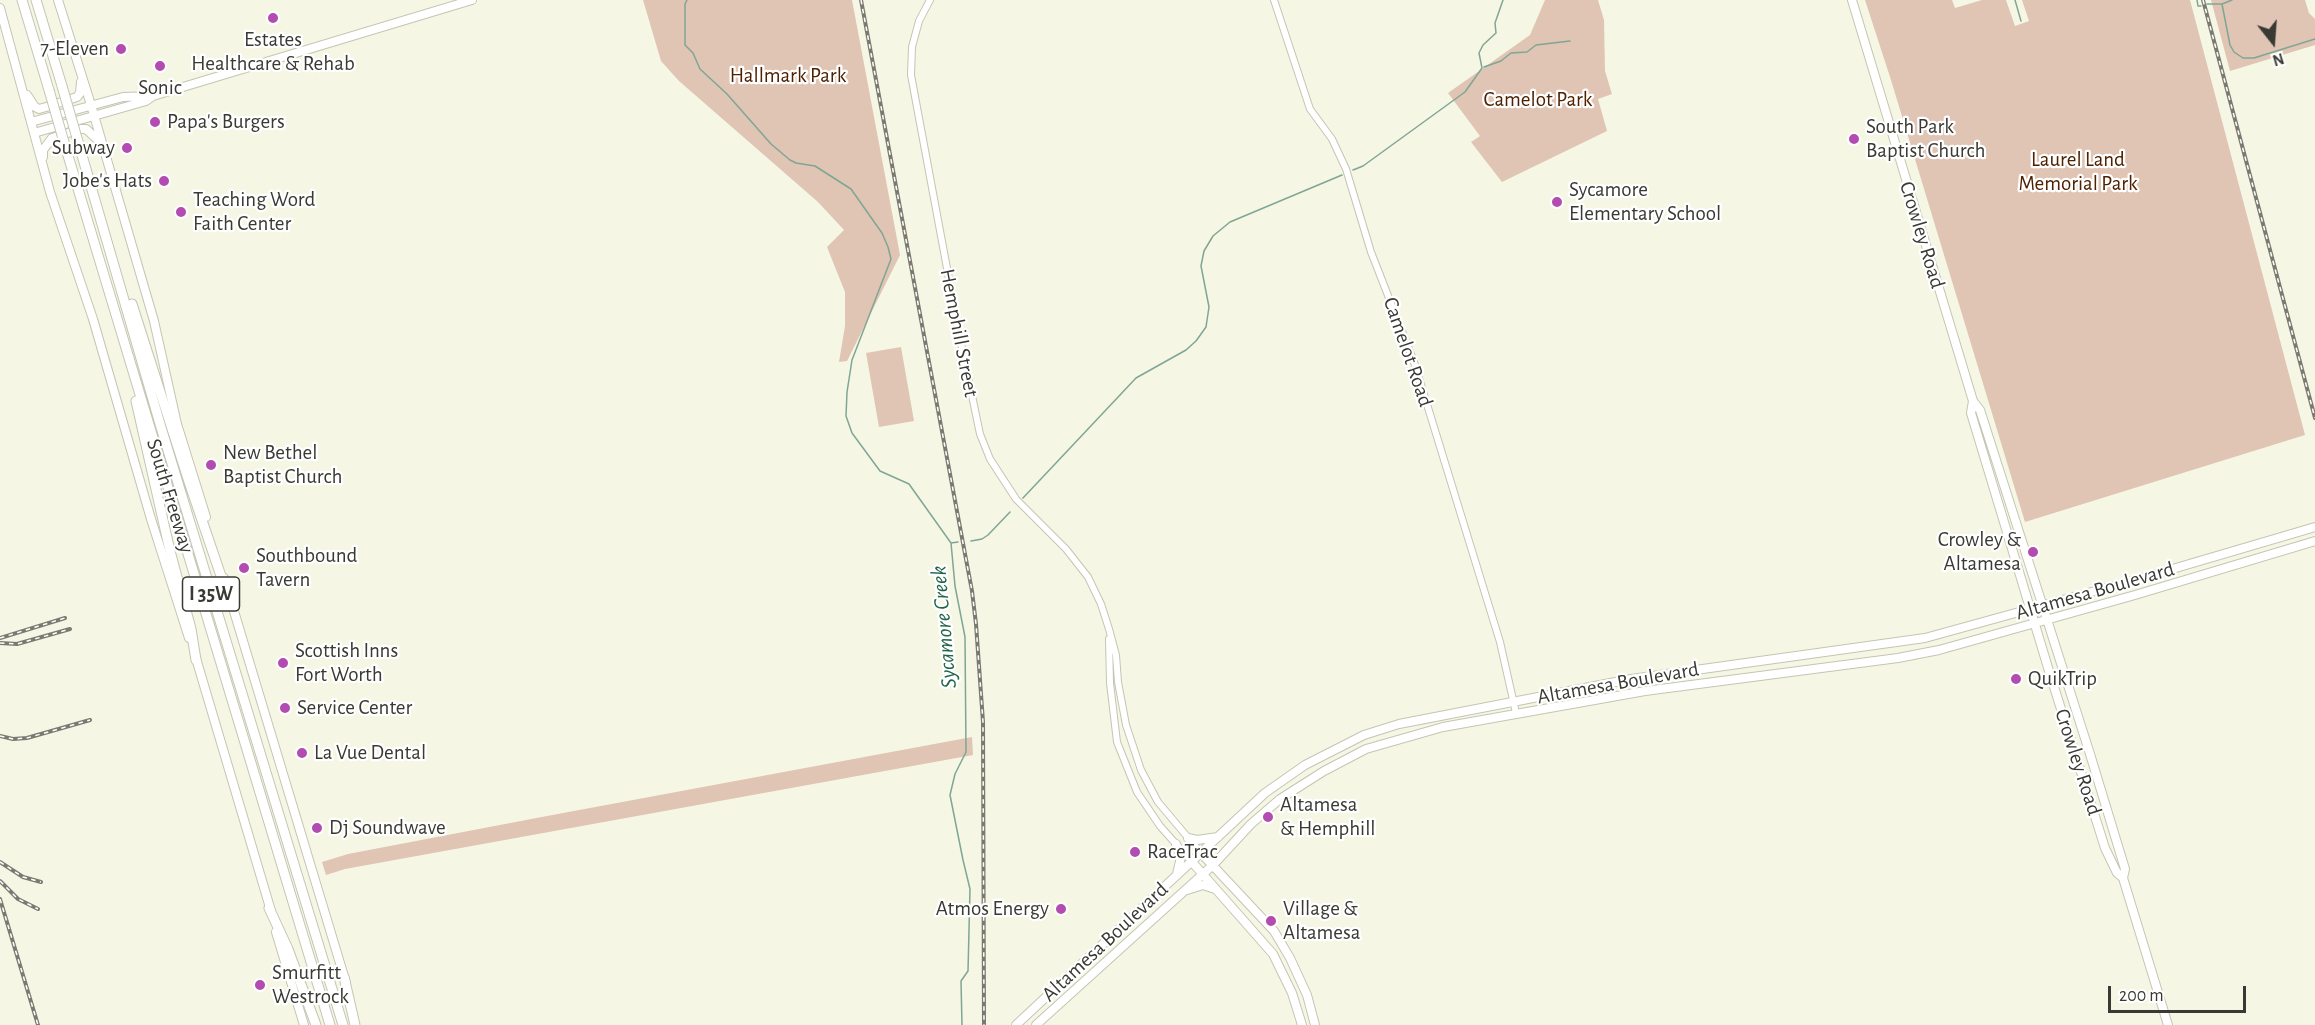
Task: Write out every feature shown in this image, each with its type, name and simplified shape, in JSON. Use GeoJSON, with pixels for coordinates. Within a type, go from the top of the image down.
{"type":"FeatureCollection","features":[{"type":"Feature","properties":{"kind":"highway","name":"South Freeway"},"geometry":{"type":"LineString","coordinates":[[22,0],[330,1025]]}},
{"type":"Feature","properties":{"kind":"highway","name":"South Freeway"},"geometry":{"type":"LineString","coordinates":[[36,0],[257,746],[343,1025]]}},
{"type":"Feature","properties":{"kind":"highway"},"geometry":{"type":"LineString","coordinates":[[104,230],[110,234],[189,482],[225,583]]}},
{"type":"Feature","properties":{"kind":"highway"},"geometry":{"type":"LineString","coordinates":[[131,366],[139,415],[172,560],[191,628],[196,660]]}},
{"type":"Feature","properties":{"kind":"highway"},"geometry":{"type":"LineString","coordinates":[[269,908],[288,949],[316,1025]]}},
{"type":"Feature","properties":{"kind":"highway"},"geometry":{"type":"LineString","coordinates":[[344,977],[357,1025]]}},
{"type":"Feature","properties":{"kind":"main road","name":"South Freeway"},"geometry":{"type":"LineString","coordinates":[[58,0],[92,105],[154,321],[177,424],[344,977]]}},
{"type":"Feature","properties":{"kind":"main road"},"geometry":{"type":"LineString","coordinates":[[31,122],[123,97],[153,96],[472,0]]}},
{"type":"Feature","properties":{"kind":"main road","name":"Crowley Road"},"geometry":{"type":"LineString","coordinates":[[1852,0],[1973,401],[1980,410],[2125,868],[2123,878],[2168,1025]]}},
{"type":"Feature","properties":{"kind":"main road","name":"South Freeway"},"geometry":{"type":"LineString","coordinates":[[0,8],[43,166],[93,319],[304,1025]]}},
{"type":"Feature","properties":{"kind":"main road"},"geometry":{"type":"LineString","coordinates":[[23,86],[28,99],[39,109],[77,97],[80,93],[82,78]]}},
{"type":"Feature","properties":{"kind":"main road"},"geometry":{"type":"LineString","coordinates":[[34,133],[146,101],[153,96]]}},
{"type":"Feature","properties":{"kind":"main road"},"geometry":{"type":"LineString","coordinates":[[43,166],[43,150],[52,138],[86,129],[97,138],[103,147]]}},
{"type":"Feature","properties":{"kind":"main road","name":"Crowley Road"},"geometry":{"type":"LineString","coordinates":[[1973,401],[1971,413],[2034,623],[2106,848],[2117,873],[2123,878]]}},
{"type":"Feature","properties":{"kind":"main road"},"geometry":{"type":"LineString","coordinates":[[1984,455],[1999,469]]}},
{"type":"Feature","properties":{"kind":"main road","name":"Altamesa Boulevard"},"geometry":{"type":"LineString","coordinates":[[1016,1025],[1274,786],[1305,765],[1348,741],[1399,724],[1631,679],[1922,639],[2146,577],[2315,526]]}},
{"type":"Feature","properties":{"kind":"main road","name":"Altamesa Boulevard"},"geometry":{"type":"LineString","coordinates":[[1036,1025],[1203,874],[1251,824],[1306,781],[1366,749],[1411,735],[1645,691],[1924,653],[2146,592],[2315,541]]}},
{"type":"Feature","properties":{"kind":"main road"},"geometry":{"type":"LineString","coordinates":[[2146,577],[2146,592]]}},
{"type":"Feature","properties":{"kind":"main road"},"geometry":{"type":"LineString","coordinates":[[1922,639],[1924,653]]}},
{"type":"Feature","properties":{"kind":"main road"},"geometry":{"type":"LineString","coordinates":[[1728,665],[1731,680]]}},
{"type":"Feature","properties":{"kind":"main road"},"geometry":{"type":"LineString","coordinates":[[1188,837],[1203,840],[1220,837]]}},
{"type":"Feature","properties":{"kind":"main road"},"geometry":{"type":"LineString","coordinates":[[1175,878],[1181,857],[1176,844]]}},
{"type":"Feature","properties":{"kind":"main road"},"geometry":{"type":"LineString","coordinates":[[1202,853],[1274,931],[1307,995],[1315,1025]]}},
{"type":"Feature","properties":{"kind":"main road"},"geometry":{"type":"LineString","coordinates":[[1192,862],[1262,939],[1277,960],[1292,993],[1302,1025]]}},
{"type":"Feature","properties":{"kind":"main road"},"geometry":{"type":"LineString","coordinates":[[1183,891],[1203,885],[1218,891]]}},
{"type":"Feature","properties":{"kind":"main road"},"geometry":{"type":"LineString","coordinates":[[1117,932],[1128,941]]}},
{"type":"Feature","properties":{"kind":"main road"},"geometry":{"type":"LineString","coordinates":[[1283,973],[1294,967]]}},
{"type":"Feature","properties":{"kind":"street","name":"Hemphill Street"},"geometry":{"type":"LineString","coordinates":[[930,0],[919,21],[912,47],[911,75],[958,331],[980,434],[990,459],[1016,499],[1066,549],[1088,578],[1101,604],[1109,629],[1116,655],[1118,682],[1126,725],[1141,770],[1158,802],[1202,853]]}},
{"type":"Feature","properties":{"kind":"street","name":"Camelot Road"},"geometry":{"type":"LineString","coordinates":[[1274,0],[1310,109],[1332,139],[1346,169],[1371,252],[1408,344],[1500,642],[1516,714]]}},
{"type":"Feature","properties":{"kind":"street","name":"Hemphill Street"},"geometry":{"type":"LineString","coordinates":[[1109,629],[1112,708],[1118,742],[1137,792],[1160,825],[1192,862]]}},
{"type":"Feature","properties":{"kind":"street"},"geometry":{"type":"LineString","coordinates":[[1130,775],[1141,770]]}},
{"type":"Feature","properties":{"kind":"green space","name":"Hallmark Park"},"geometry":{"type":"Polygon","coordinates":[[[643,0],[852,0],[900,255],[847,361],[839,362],[845,326],[845,292],[827,247],[844,230],[818,202],[679,81],[661,61],[643,0]]]}},
{"type":"Feature","properties":{"kind":"green space","name":"Camelot Park"},"geometry":{"type":"Polygon","coordinates":[[[1545,0],[1598,0],[1604,20],[1605,71],[1612,94],[1598,99],[1607,131],[1502,182],[1471,142],[1480,136],[1448,93],[1530,35],[1545,0]]]}},
{"type":"Feature","properties":{"kind":"green space","name":"Laurel Land Memorial Park"},"geometry":{"type":"Polygon","coordinates":[[[1865,0],[1952,0],[1955,8],[1982,0],[2006,0],[2015,26],[2029,21],[2022,0],[2190,0],[2305,435],[2025,522],[1865,0]]]}},
{"type":"Feature","properties":{"kind":"green space"},"geometry":{"type":"Polygon","coordinates":[[[2211,0],[2305,0],[2309,13],[2315,19],[2315,45],[2230,71],[2211,0]]]}},
{"type":"Feature","properties":{"kind":"green space"},"geometry":{"type":"Polygon","coordinates":[[[901,347],[914,421],[879,427],[866,353],[901,347]]]}},
{"type":"Feature","properties":{"kind":"green space"},"geometry":{"type":"Polygon","coordinates":[[[972,737],[973,755],[345,869],[326,875],[322,862],[348,854],[972,737]]]}},
{"type":"Feature","properties":{"kind":"waterway","name":"Sycamore Creek"},"geometry":{"type":"LineString","coordinates":[[687,0],[685,4],[685,45],[693,53],[700,69],[727,94],[771,144],[790,160],[815,166],[851,189],[882,233],[888,247],[891,259],[852,360],[846,416],[852,433],[880,471],[909,484],[951,543],[955,586],[965,637],[966,752],[955,774],[950,795],[970,889],[968,971],[961,981],[962,1025]]}},
{"type":"Feature","properties":{"kind":"waterway"},"geometry":{"type":"LineString","coordinates":[[1353,170],[1363,166],[1465,92],[1482,68],[1479,53],[1483,45],[1496,33],[1495,23],[1503,0]]}},
{"type":"Feature","properties":{"kind":"waterway"},"geometry":{"type":"LineString","coordinates":[[2015,0],[2021,21]]}},
{"type":"Feature","properties":{"kind":"waterway"},"geometry":{"type":"LineString","coordinates":[[2197,0],[2198,6],[2201,6]]}},
{"type":"Feature","properties":{"kind":"waterway"},"geometry":{"type":"LineString","coordinates":[[2207,4],[2222,4],[2232,0]]}},
{"type":"Feature","properties":{"kind":"waterway"},"geometry":{"type":"LineString","coordinates":[[2222,4],[2230,45],[2234,52],[2243,58],[2254,58],[2315,39]]}},
{"type":"Feature","properties":{"kind":"waterway"},"geometry":{"type":"LineString","coordinates":[[1484,67],[1501,61],[1511,53],[1527,52],[1536,45],[1570,41]]}},
{"type":"Feature","properties":{"kind":"waterway"},"geometry":{"type":"LineString","coordinates":[[1023,498],[1136,378],[1186,350],[1196,341],[1206,327],[1209,307],[1201,266],[1204,251],[1213,236],[1230,222],[1342,175]]}},
{"type":"Feature","properties":{"kind":"waterway"},"geometry":{"type":"LineString","coordinates":[[971,541],[988,535],[1010,512]]}},
{"type":"Feature","properties":{"kind":"waterway","name":"Sycamore Creek"},"geometry":{"type":"LineString","coordinates":[[951,543],[958,542]]}},
{"type":"Feature","properties":{"kind":"railway"},"geometry":{"type":"LineString","coordinates":[[861,0],[972,591],[976,624],[983,722],[984,1025]]}},
{"type":"Feature","properties":{"kind":"railway"},"geometry":{"type":"LineString","coordinates":[[2203,0],[2315,418]]}},
{"type":"Feature","properties":{"kind":"railway"},"geometry":{"type":"LineString","coordinates":[[0,638],[65,618]]}},
{"type":"Feature","properties":{"kind":"railway"},"geometry":{"type":"LineString","coordinates":[[0,643],[17,644],[70,629]]}},
{"type":"Feature","properties":{"kind":"railway"},"geometry":{"type":"LineString","coordinates":[[0,736],[13,739],[27,738],[90,720]]}},
{"type":"Feature","properties":{"kind":"railway"},"geometry":{"type":"LineString","coordinates":[[0,862],[23,877],[41,882]]}},
{"type":"Feature","properties":{"kind":"railway"},"geometry":{"type":"LineString","coordinates":[[0,881],[18,899],[38,909]]}},
{"type":"Feature","properties":{"kind":"railway"},"geometry":{"type":"LineString","coordinates":[[0,899],[38,1025]]}},
{"type":"Feature","properties":{"kind":"place","name":"Estates Healthcare & Rehab"},"geometry":{"type":"Point","coordinates":[273,18]}},
{"type":"Feature","properties":{"kind":"place","name":"7-Eleven"},"geometry":{"type":"Point","coordinates":[121,49]}},
{"type":"Feature","properties":{"kind":"place","name":"Sonic"},"geometry":{"type":"Point","coordinates":[160,66]}},
{"type":"Feature","properties":{"kind":"place","name":"Papa's Burgers"},"geometry":{"type":"Point","coordinates":[155,122]}},
{"type":"Feature","properties":{"kind":"place","name":"South Park Baptist Church"},"geometry":{"type":"Point","coordinates":[1854,139]}},
{"type":"Feature","properties":{"kind":"place","name":"Subway"},"geometry":{"type":"Point","coordinates":[127,148]}},
{"type":"Feature","properties":{"kind":"place","name":"Jobe's Hats"},"geometry":{"type":"Point","coordinates":[164,181]}},
{"type":"Feature","properties":{"kind":"place","name":"Sycamore Elementary School"},"geometry":{"type":"Point","coordinates":[1557,202]}},
{"type":"Feature","properties":{"kind":"place","name":"Teaching Word Faith Center"},"geometry":{"type":"Point","coordinates":[181,212]}},
{"type":"Feature","properties":{"kind":"place","name":"New Bethel Baptist Church"},"geometry":{"type":"Point","coordinates":[211,465]}},
{"type":"Feature","properties":{"kind":"place","name":"Crowley & Altamesa"},"geometry":{"type":"Point","coordinates":[2033,552]}},
{"type":"Feature","properties":{"kind":"place","name":"Southbound Tavern"},"geometry":{"type":"Point","coordinates":[244,568]}},
{"type":"Feature","properties":{"kind":"place","name":"Scottish Inns Fort Worth"},"geometry":{"type":"Point","coordinates":[283,663]}},
{"type":"Feature","properties":{"kind":"place","name":"QuikTrip"},"geometry":{"type":"Point","coordinates":[2016,679]}},
{"type":"Feature","properties":{"kind":"place","name":"Service Center"},"geometry":{"type":"Point","coordinates":[285,708]}},
{"type":"Feature","properties":{"kind":"place","name":"La Vue Dental"},"geometry":{"type":"Point","coordinates":[302,753]}},
{"type":"Feature","properties":{"kind":"place","name":"Altamesa & Hemphill"},"geometry":{"type":"Point","coordinates":[1268,817]}},
{"type":"Feature","properties":{"kind":"place","name":"Dj Soundwave"},"geometry":{"type":"Point","coordinates":[317,828]}},
{"type":"Feature","properties":{"kind":"place","name":"RaceTrac"},"geometry":{"type":"Point","coordinates":[1135,852]}},
{"type":"Feature","properties":{"kind":"place","name":"Atmos Energy"},"geometry":{"type":"Point","coordinates":[1061,909]}},
{"type":"Feature","properties":{"kind":"place","name":"Village & Altamesa"},"geometry":{"type":"Point","coordinates":[1271,921]}},
{"type":"Feature","properties":{"kind":"place","name":"Smurfitt Westrock"},"geometry":{"type":"Point","coordinates":[260,985]}}]}
